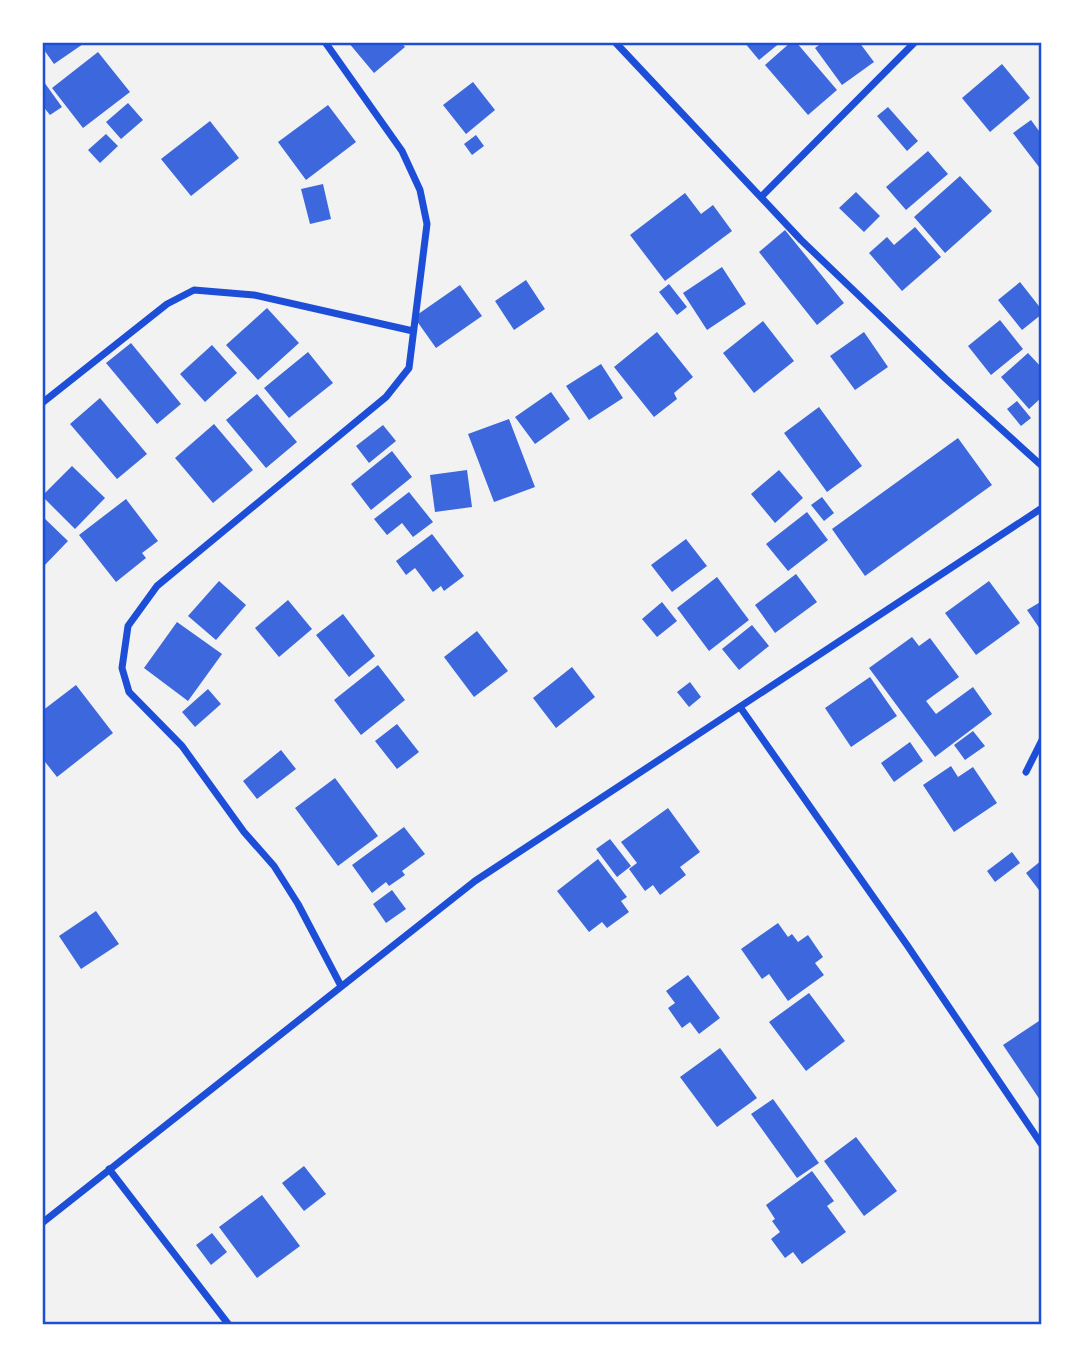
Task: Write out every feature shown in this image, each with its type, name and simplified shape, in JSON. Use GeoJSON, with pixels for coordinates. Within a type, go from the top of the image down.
{"type":"FeatureCollection","features":[{"type":"Feature","properties":{"kind":"street"},"geometry":{"type":"LineString","coordinates":[[325,42],[402,151],[420,190],[428,224],[409,368],[386,397],[157,586],[128,626],[122,668],[129,692],[182,746],[244,831],[274,866],[298,904],[341,986]]}},
{"type":"Feature","properties":{"kind":"street"},"geometry":{"type":"LineString","coordinates":[[615,42],[801,240],[1042,466]]}},
{"type":"Feature","properties":{"kind":"street"},"geometry":{"type":"LineString","coordinates":[[761,197],[915,42]]}},
{"type":"Feature","properties":{"kind":"street"},"geometry":{"type":"LineString","coordinates":[[42,403],[167,304],[194,290],[254,295],[414,331]]}},
{"type":"Feature","properties":{"kind":"street"},"geometry":{"type":"LineString","coordinates":[[42,1223],[475,881],[1042,508]]}},
{"type":"Feature","properties":{"kind":"street"},"geometry":{"type":"LineString","coordinates":[[740,707],[1042,1144]]}},
{"type":"Feature","properties":{"kind":"street"},"geometry":{"type":"LineString","coordinates":[[1026,772],[1042,740]]}},
{"type":"Feature","properties":{"kind":"street"},"geometry":{"type":"LineString","coordinates":[[109,1169],[229,1325]]}},
{"type":"Feature","properties":{"kind":"building"},"geometry":{"type":"Polygon","coordinates":[[[42,42],[86,42],[54,64],[42,47],[42,42]]]}},
{"type":"Feature","properties":{"kind":"building"},"geometry":{"type":"Polygon","coordinates":[[[348,42],[401,42],[405,47],[374,73],[348,42]]]}},
{"type":"Feature","properties":{"kind":"building"},"geometry":{"type":"Polygon","coordinates":[[[744,42],[781,42],[759,60],[744,42]]]}},
{"type":"Feature","properties":{"kind":"building"},"geometry":{"type":"Polygon","coordinates":[[[791,42],[796,42],[837,90],[808,115],[765,65],[791,42]]]}},
{"type":"Feature","properties":{"kind":"building"},"geometry":{"type":"Polygon","coordinates":[[[823,42],[859,42],[874,62],[842,85],[815,48],[823,42]]]}},
{"type":"Feature","properties":{"kind":"building"},"geometry":{"type":"Polygon","coordinates":[[[98,52],[130,92],[83,128],[52,88],[98,52]]]}},
{"type":"Feature","properties":{"kind":"building"},"geometry":{"type":"Polygon","coordinates":[[[1002,64],[1030,98],[990,132],[962,98],[1002,64]]]}},
{"type":"Feature","properties":{"kind":"building"},"geometry":{"type":"Polygon","coordinates":[[[44,82],[62,107],[50,115],[42,105],[44,82]]]}},
{"type":"Feature","properties":{"kind":"building"},"geometry":{"type":"Polygon","coordinates":[[[473,82],[495,110],[466,134],[443,105],[473,82]]]}},
{"type":"Feature","properties":{"kind":"building"},"geometry":{"type":"Polygon","coordinates":[[[128,103],[143,120],[121,139],[106,122],[128,103]]]}},
{"type":"Feature","properties":{"kind":"building"},"geometry":{"type":"Polygon","coordinates":[[[328,105],[356,142],[306,180],[278,142],[328,105]]]}},
{"type":"Feature","properties":{"kind":"building"},"geometry":{"type":"Polygon","coordinates":[[[888,107],[918,141],[907,151],[877,116],[888,107]]]}},
{"type":"Feature","properties":{"kind":"building"},"geometry":{"type":"Polygon","coordinates":[[[1031,120],[1042,135],[1042,165],[1039,167],[1013,133],[1031,120]]]}},
{"type":"Feature","properties":{"kind":"building"},"geometry":{"type":"Polygon","coordinates":[[[210,121],[239,158],[191,196],[161,159],[210,121]]]}},
{"type":"Feature","properties":{"kind":"building"},"geometry":{"type":"Polygon","coordinates":[[[106,134],[118,146],[100,163],[88,150],[106,134]]]}},
{"type":"Feature","properties":{"kind":"building"},"geometry":{"type":"Polygon","coordinates":[[[476,135],[484,146],[472,155],[464,144],[476,135]]]}},
{"type":"Feature","properties":{"kind":"building"},"geometry":{"type":"Polygon","coordinates":[[[928,151],[948,174],[906,210],[886,187],[928,151]]]}},
{"type":"Feature","properties":{"kind":"building"},"geometry":{"type":"Polygon","coordinates":[[[960,176],[992,211],[945,253],[914,217],[960,176]]]}},
{"type":"Feature","properties":{"kind":"building"},"geometry":{"type":"Polygon","coordinates":[[[323,184],[331,219],[310,224],[301,189],[323,184]]]}},
{"type":"Feature","properties":{"kind":"building"},"geometry":{"type":"Polygon","coordinates":[[[856,192],[880,216],[864,232],[839,208],[856,192]]]}},
{"type":"Feature","properties":{"kind":"building"},"geometry":{"type":"Polygon","coordinates":[[[685,193],[701,214],[713,205],[732,231],[665,281],[630,235],[685,193]]]}},
{"type":"Feature","properties":{"kind":"building"},"geometry":{"type":"Polygon","coordinates":[[[915,227],[941,257],[902,291],[869,253],[887,237],[894,245],[915,227]]]}},
{"type":"Feature","properties":{"kind":"building"},"geometry":{"type":"Polygon","coordinates":[[[785,230],[844,303],[817,325],[759,252],[785,230]]]}},
{"type":"Feature","properties":{"kind":"building"},"geometry":{"type":"Polygon","coordinates":[[[722,267],[746,304],[707,330],[683,293],[722,267]]]}},
{"type":"Feature","properties":{"kind":"building"},"geometry":{"type":"Polygon","coordinates":[[[526,280],[545,309],[514,330],[495,301],[526,280]]]}},
{"type":"Feature","properties":{"kind":"building"},"geometry":{"type":"Polygon","coordinates":[[[1020,282],[1042,310],[1042,314],[1022,330],[998,300],[1020,282]]]}},
{"type":"Feature","properties":{"kind":"building"},"geometry":{"type":"Polygon","coordinates":[[[669,284],[687,307],[677,315],[659,292],[669,284]]]}},
{"type":"Feature","properties":{"kind":"building"},"geometry":{"type":"Polygon","coordinates":[[[460,285],[482,316],[436,348],[414,317],[460,285]]]}},
{"type":"Feature","properties":{"kind":"building"},"geometry":{"type":"Polygon","coordinates":[[[267,308],[299,343],[258,380],[226,345],[267,308]]]}},
{"type":"Feature","properties":{"kind":"building"},"geometry":{"type":"Polygon","coordinates":[[[1000,320],[1023,349],[991,375],[968,346],[1000,320]]]}},
{"type":"Feature","properties":{"kind":"building"},"geometry":{"type":"Polygon","coordinates":[[[763,321],[794,361],[754,393],[723,353],[763,321]]]}},
{"type":"Feature","properties":{"kind":"building"},"geometry":{"type":"Polygon","coordinates":[[[657,332],[693,377],[674,393],[677,399],[654,417],[614,367],[657,332]]]}},
{"type":"Feature","properties":{"kind":"building"},"geometry":{"type":"Polygon","coordinates":[[[864,332],[888,367],[855,390],[830,356],[864,332]]]}},
{"type":"Feature","properties":{"kind":"building"},"geometry":{"type":"Polygon","coordinates":[[[131,343],[181,404],[157,424],[106,363],[131,343]]]}},
{"type":"Feature","properties":{"kind":"building"},"geometry":{"type":"Polygon","coordinates":[[[212,345],[237,373],[205,402],[180,374],[212,345]]]}},
{"type":"Feature","properties":{"kind":"building"},"geometry":{"type":"Polygon","coordinates":[[[308,352],[333,383],[289,418],[264,388],[308,352]]]}},
{"type":"Feature","properties":{"kind":"building"},"geometry":{"type":"Polygon","coordinates":[[[1028,353],[1042,368],[1042,397],[1029,409],[1001,377],[1028,353]]]}},
{"type":"Feature","properties":{"kind":"building"},"geometry":{"type":"Polygon","coordinates":[[[601,364],[623,398],[589,420],[566,386],[601,364]]]}},
{"type":"Feature","properties":{"kind":"building"},"geometry":{"type":"Polygon","coordinates":[[[551,392],[570,419],[535,444],[515,417],[551,392]]]}},
{"type":"Feature","properties":{"kind":"building"},"geometry":{"type":"Polygon","coordinates":[[[257,394],[297,442],[266,468],[226,420],[257,394]]]}},
{"type":"Feature","properties":{"kind":"building"},"geometry":{"type":"Polygon","coordinates":[[[100,398],[147,454],[117,479],[70,424],[100,398]]]}},
{"type":"Feature","properties":{"kind":"building"},"geometry":{"type":"Polygon","coordinates":[[[1017,401],[1031,418],[1021,426],[1007,409],[1017,401]]]}},
{"type":"Feature","properties":{"kind":"building"},"geometry":{"type":"Polygon","coordinates":[[[819,407],[862,466],[827,492],[784,433],[819,407]]]}},
{"type":"Feature","properties":{"kind":"building"},"geometry":{"type":"Polygon","coordinates":[[[509,419],[535,487],[494,502],[468,434],[509,419]]]}},
{"type":"Feature","properties":{"kind":"building"},"geometry":{"type":"Polygon","coordinates":[[[214,424],[253,470],[213,503],[175,458],[214,424]]]}},
{"type":"Feature","properties":{"kind":"building"},"geometry":{"type":"Polygon","coordinates":[[[383,425],[396,441],[369,463],[356,446],[383,425]]]}},
{"type":"Feature","properties":{"kind":"building"},"geometry":{"type":"Polygon","coordinates":[[[958,438],[992,485],[865,576],[832,529],[958,438]]]}},
{"type":"Feature","properties":{"kind":"building"},"geometry":{"type":"Polygon","coordinates":[[[392,451],[412,477],[371,510],[351,484],[392,451]]]}},
{"type":"Feature","properties":{"kind":"building"},"geometry":{"type":"Polygon","coordinates":[[[72,466],[105,498],[75,529],[42,496],[72,466]]]}},
{"type":"Feature","properties":{"kind":"building"},"geometry":{"type":"Polygon","coordinates":[[[467,470],[472,507],[435,512],[430,475],[467,470]]]}},
{"type":"Feature","properties":{"kind":"building"},"geometry":{"type":"Polygon","coordinates":[[[779,470],[803,498],[775,523],[751,494],[779,470]]]}},
{"type":"Feature","properties":{"kind":"building"},"geometry":{"type":"Polygon","coordinates":[[[409,492],[433,522],[413,537],[402,523],[387,535],[374,519],[409,492]]]}},
{"type":"Feature","properties":{"kind":"building"},"geometry":{"type":"Polygon","coordinates":[[[822,497],[834,513],[824,521],[811,505],[822,497]]]}},
{"type":"Feature","properties":{"kind":"building"},"geometry":{"type":"Polygon","coordinates":[[[126,499],[158,541],[142,553],[146,558],[116,582],[79,535],[126,499]]]}},
{"type":"Feature","properties":{"kind":"building"},"geometry":{"type":"Polygon","coordinates":[[[807,512],[828,540],[788,571],[766,544],[807,512]]]}},
{"type":"Feature","properties":{"kind":"building"},"geometry":{"type":"Polygon","coordinates":[[[42,516],[68,541],[42,568],[42,516]]]}},
{"type":"Feature","properties":{"kind":"building"},"geometry":{"type":"Polygon","coordinates":[[[432,534],[464,576],[444,591],[441,586],[433,592],[415,568],[406,575],[396,561],[432,534]]]}},
{"type":"Feature","properties":{"kind":"building"},"geometry":{"type":"Polygon","coordinates":[[[686,539],[707,566],[672,592],[651,565],[686,539]]]}},
{"type":"Feature","properties":{"kind":"building"},"geometry":{"type":"Polygon","coordinates":[[[796,574],[817,602],[775,633],[755,605],[796,574]]]}},
{"type":"Feature","properties":{"kind":"building"},"geometry":{"type":"Polygon","coordinates":[[[717,577],[749,620],[709,651],[677,608],[717,577]]]}},
{"type":"Feature","properties":{"kind":"building"},"geometry":{"type":"Polygon","coordinates":[[[219,581],[246,605],[216,640],[188,616],[219,581]]]}},
{"type":"Feature","properties":{"kind":"building"},"geometry":{"type":"Polygon","coordinates":[[[989,581],[1020,623],[976,655],[945,613],[989,581]]]}},
{"type":"Feature","properties":{"kind":"building"},"geometry":{"type":"Polygon","coordinates":[[[288,600],[312,629],[279,657],[255,628],[288,600]]]}},
{"type":"Feature","properties":{"kind":"building"},"geometry":{"type":"Polygon","coordinates":[[[1042,601],[1042,632],[1027,610],[1042,601]]]}},
{"type":"Feature","properties":{"kind":"building"},"geometry":{"type":"Polygon","coordinates":[[[662,602],[677,621],[657,637],[642,619],[662,602]]]}},
{"type":"Feature","properties":{"kind":"building"},"geometry":{"type":"Polygon","coordinates":[[[343,614],[375,656],[349,677],[316,635],[343,614]]]}},
{"type":"Feature","properties":{"kind":"building"},"geometry":{"type":"Polygon","coordinates":[[[177,622],[222,654],[188,701],[144,668],[177,622]]]}},
{"type":"Feature","properties":{"kind":"building"},"geometry":{"type":"Polygon","coordinates":[[[752,625],[769,646],[739,670],[722,649],[752,625]]]}},
{"type":"Feature","properties":{"kind":"building"},"geometry":{"type":"Polygon","coordinates":[[[477,631],[508,671],[474,697],[444,657],[477,631]]]}},
{"type":"Feature","properties":{"kind":"building"},"geometry":{"type":"Polygon","coordinates":[[[912,637],[919,646],[930,638],[959,677],[926,701],[936,714],[973,687],[992,714],[935,757],[869,668],[912,637]]]}},
{"type":"Feature","properties":{"kind":"building"},"geometry":{"type":"Polygon","coordinates":[[[378,665],[405,700],[361,735],[334,700],[378,665]]]}},
{"type":"Feature","properties":{"kind":"building"},"geometry":{"type":"Polygon","coordinates":[[[572,667],[595,697],[556,728],[533,698],[572,667]]]}},
{"type":"Feature","properties":{"kind":"building"},"geometry":{"type":"Polygon","coordinates":[[[870,677],[897,716],[851,747],[825,708],[870,677]]]}},
{"type":"Feature","properties":{"kind":"building"},"geometry":{"type":"Polygon","coordinates":[[[690,682],[701,697],[689,707],[677,692],[690,682]]]}},
{"type":"Feature","properties":{"kind":"building"},"geometry":{"type":"Polygon","coordinates":[[[76,685],[113,733],[57,777],[42,758],[42,711],[76,685]]]}},
{"type":"Feature","properties":{"kind":"building"},"geometry":{"type":"Polygon","coordinates":[[[208,689],[221,704],[195,727],[182,712],[208,689]]]}},
{"type":"Feature","properties":{"kind":"building"},"geometry":{"type":"Polygon","coordinates":[[[397,724],[419,752],[397,769],[375,741],[397,724]]]}},
{"type":"Feature","properties":{"kind":"building"},"geometry":{"type":"Polygon","coordinates":[[[973,731],[985,746],[965,760],[954,745],[973,731]]]}},
{"type":"Feature","properties":{"kind":"building"},"geometry":{"type":"Polygon","coordinates":[[[910,742],[923,761],[894,782],[881,763],[910,742]]]}},
{"type":"Feature","properties":{"kind":"building"},"geometry":{"type":"Polygon","coordinates":[[[281,750],[296,769],[257,799],[243,781],[281,750]]]}},
{"type":"Feature","properties":{"kind":"building"},"geometry":{"type":"Polygon","coordinates":[[[951,766],[958,777],[973,767],[997,803],[954,832],[923,785],[951,766]]]}},
{"type":"Feature","properties":{"kind":"building"},"geometry":{"type":"Polygon","coordinates":[[[335,778],[378,836],[338,866],[295,808],[335,778]]]}},
{"type":"Feature","properties":{"kind":"building"},"geometry":{"type":"Polygon","coordinates":[[[668,808],[700,852],[680,867],[686,875],[660,895],[653,885],[645,891],[629,869],[637,863],[621,842],[668,808]]]}},
{"type":"Feature","properties":{"kind":"building"},"geometry":{"type":"Polygon","coordinates":[[[404,827],[425,854],[402,871],[405,875],[389,886],[386,882],[372,893],[352,865],[404,827]]]}},
{"type":"Feature","properties":{"kind":"building"},"geometry":{"type":"Polygon","coordinates":[[[610,839],[631,866],[617,877],[596,849],[610,839]]]}},
{"type":"Feature","properties":{"kind":"building"},"geometry":{"type":"Polygon","coordinates":[[[1012,852],[1020,863],[995,882],[987,871],[1012,852]]]}},
{"type":"Feature","properties":{"kind":"building"},"geometry":{"type":"Polygon","coordinates":[[[598,859],[627,897],[621,901],[629,912],[607,928],[602,922],[589,932],[557,891],[598,859]]]}},
{"type":"Feature","properties":{"kind":"building"},"geometry":{"type":"Polygon","coordinates":[[[1042,860],[1042,894],[1026,873],[1042,860]]]}},
{"type":"Feature","properties":{"kind":"building"},"geometry":{"type":"Polygon","coordinates":[[[392,890],[406,909],[386,923],[373,904],[392,890]]]}},
{"type":"Feature","properties":{"kind":"building"},"geometry":{"type":"Polygon","coordinates":[[[96,911],[119,944],[81,969],[59,936],[96,911]]]}},
{"type":"Feature","properties":{"kind":"building"},"geometry":{"type":"Polygon","coordinates":[[[778,923],[788,937],[792,934],[798,942],[808,935],[823,957],[815,963],[824,975],[788,1001],[769,974],[762,979],[741,949],[778,923]]]}},
{"type":"Feature","properties":{"kind":"building"},"geometry":{"type":"Polygon","coordinates":[[[688,975],[720,1018],[699,1034],[690,1022],[682,1028],[668,1008],[675,1003],[666,991],[688,975]]]}},
{"type":"Feature","properties":{"kind":"building"},"geometry":{"type":"Polygon","coordinates":[[[809,993],[845,1041],[806,1071],[769,1022],[809,993]]]}},
{"type":"Feature","properties":{"kind":"building"},"geometry":{"type":"Polygon","coordinates":[[[1042,1019],[1042,1103],[1003,1045],[1042,1019]]]}},
{"type":"Feature","properties":{"kind":"building"},"geometry":{"type":"Polygon","coordinates":[[[720,1048],[757,1098],[717,1127],[680,1077],[720,1048]]]}},
{"type":"Feature","properties":{"kind":"building"},"geometry":{"type":"Polygon","coordinates":[[[773,1099],[819,1163],[797,1178],[751,1114],[773,1099]]]}},
{"type":"Feature","properties":{"kind":"building"},"geometry":{"type":"Polygon","coordinates":[[[856,1137],[897,1191],[864,1216],[824,1161],[856,1137]]]}},
{"type":"Feature","properties":{"kind":"building"},"geometry":{"type":"Polygon","coordinates":[[[304,1166],[326,1194],[304,1211],[282,1183],[304,1166]]]}},
{"type":"Feature","properties":{"kind":"building"},"geometry":{"type":"Polygon","coordinates":[[[812,1171],[834,1201],[827,1206],[846,1232],[802,1264],[793,1252],[785,1258],[771,1239],[780,1232],[766,1205],[812,1171]]]}},
{"type":"Feature","properties":{"kind":"building"},"geometry":{"type":"Polygon","coordinates":[[[262,1195],[300,1246],[257,1278],[219,1227],[262,1195]]]}},
{"type":"Feature","properties":{"kind":"building"},"geometry":{"type":"Polygon","coordinates":[[[212,1233],[227,1252],[211,1265],[196,1245],[212,1233]]]}}]}
